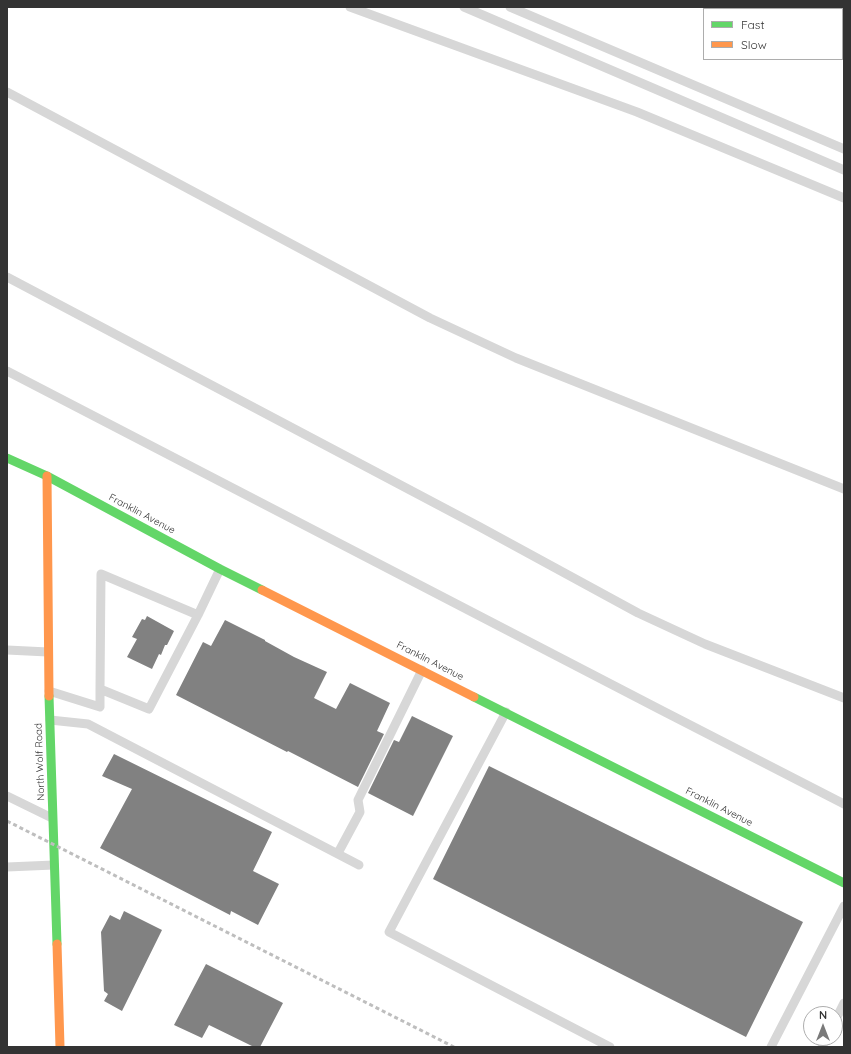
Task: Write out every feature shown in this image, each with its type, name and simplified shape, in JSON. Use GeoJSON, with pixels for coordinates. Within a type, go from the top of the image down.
{"type":"FeatureCollection","features":[{"type":"Feature","properties":{"kind":"main road","name":"Franklin Avenue"},"geometry":{"type":"LineString","coordinates":[[7,458],[47,476],[220,569],[844,883]]}},
{"type":"Feature","properties":{"kind":"main road","name":"North Wolf Road"},"geometry":{"type":"LineString","coordinates":[[47,476],[48,652],[60,1047]]}},
{"type":"Feature","properties":{"kind":"lane"},"geometry":{"type":"LineString","coordinates":[[350,7],[637,112],[844,198]]}},
{"type":"Feature","properties":{"kind":"lane"},"geometry":{"type":"LineString","coordinates":[[464,7],[844,170]]}},
{"type":"Feature","properties":{"kind":"lane"},"geometry":{"type":"LineString","coordinates":[[510,7],[844,149]]}},
{"type":"Feature","properties":{"kind":"lane"},"geometry":{"type":"LineString","coordinates":[[7,92],[430,318],[516,358],[844,489]]}},
{"type":"Feature","properties":{"kind":"lane"},"geometry":{"type":"LineString","coordinates":[[7,277],[480,527],[638,613],[705,644],[844,698]]}},
{"type":"Feature","properties":{"kind":"lane"},"geometry":{"type":"LineString","coordinates":[[7,371],[844,804]]}},
{"type":"Feature","properties":{"kind":"lane"},"geometry":{"type":"LineString","coordinates":[[100,689],[149,709],[220,569]]}},
{"type":"Feature","properties":{"kind":"lane"},"geometry":{"type":"LineString","coordinates":[[49,691],[100,707],[101,574],[198,615]]}},
{"type":"Feature","properties":{"kind":"lane"},"geometry":{"type":"LineString","coordinates":[[7,650],[48,652]]}},
{"type":"Feature","properties":{"kind":"lane"},"geometry":{"type":"LineString","coordinates":[[338,853],[360,812],[358,800],[422,670]]}},
{"type":"Feature","properties":{"kind":"lane"},"geometry":{"type":"LineString","coordinates":[[506,712],[389,932],[610,1047]]}},
{"type":"Feature","properties":{"kind":"lane"},"geometry":{"type":"LineString","coordinates":[[50,720],[88,724],[359,865]]}},
{"type":"Feature","properties":{"kind":"lane"},"geometry":{"type":"LineString","coordinates":[[7,796],[53,818]]}},
{"type":"Feature","properties":{"kind":"lane"},"geometry":{"type":"LineString","coordinates":[[7,867],[54,866]]}},
{"type":"Feature","properties":{"kind":"lane"},"geometry":{"type":"LineString","coordinates":[[771,1047],[844,906]]}},
{"type":"Feature","properties":{"kind":"building"},"geometry":{"type":"Polygon","coordinates":[[[147,616],[174,631],[167,645],[165,645],[161,655],[159,654],[152,669],[127,657],[137,639],[132,637],[142,619],[145,620],[147,616]]]}},
{"type":"Feature","properties":{"kind":"building"},"geometry":{"type":"Polygon","coordinates":[[[225,620],[265,640],[294,657],[327,672],[314,698],[336,709],[350,683],[390,703],[377,731],[384,734],[358,787],[176,695],[203,642],[211,646],[225,620]]]}},
{"type":"Feature","properties":{"kind":"building"},"geometry":{"type":"Polygon","coordinates":[[[412,716],[453,736],[413,816],[368,793],[394,740],[399,742],[412,716]]]}},
{"type":"Feature","properties":{"kind":"building"},"geometry":{"type":"Polygon","coordinates":[[[114,754],[272,832],[253,871],[279,884],[258,925],[231,911],[230,915],[100,848],[132,789],[102,776],[114,754]]]}},
{"type":"Feature","properties":{"kind":"building"},"geometry":{"type":"Polygon","coordinates":[[[489,766],[803,922],[746,1037],[433,879],[489,766]]]}},
{"type":"Feature","properties":{"kind":"building"},"geometry":{"type":"Polygon","coordinates":[[[124,911],[162,930],[122,1011],[104,1001],[108,994],[104,991],[101,932],[110,915],[120,920],[124,911]]]}},
{"type":"Feature","properties":{"kind":"building"},"geometry":{"type":"Polygon","coordinates":[[[206,964],[283,1003],[260,1047],[254,1047],[209,1025],[202,1038],[174,1025],[206,964]]]}},
{"type":"Feature","properties":{"kind":"railway"},"geometry":{"type":"LineString","coordinates":[[7,821],[454,1047]]}},
{"type":"Feature","properties":{"kind":"traffic: fast"},"geometry":{"type":"LineString","coordinates":[[7,458],[47,476],[262,590]]}},
{"type":"Feature","properties":{"kind":"traffic: fast"},"geometry":{"type":"LineString","coordinates":[[49,696],[57,944]]}},
{"type":"Feature","properties":{"kind":"traffic: fast"},"geometry":{"type":"LineString","coordinates":[[474,697],[844,883]]}},
{"type":"Feature","properties":{"kind":"traffic: slow"},"geometry":{"type":"LineString","coordinates":[[47,476],[49,696]]}},
{"type":"Feature","properties":{"kind":"traffic: slow"},"geometry":{"type":"LineString","coordinates":[[262,590],[474,697]]}},
{"type":"Feature","properties":{"kind":"traffic: slow"},"geometry":{"type":"LineString","coordinates":[[57,944],[60,1047]]}}]}
